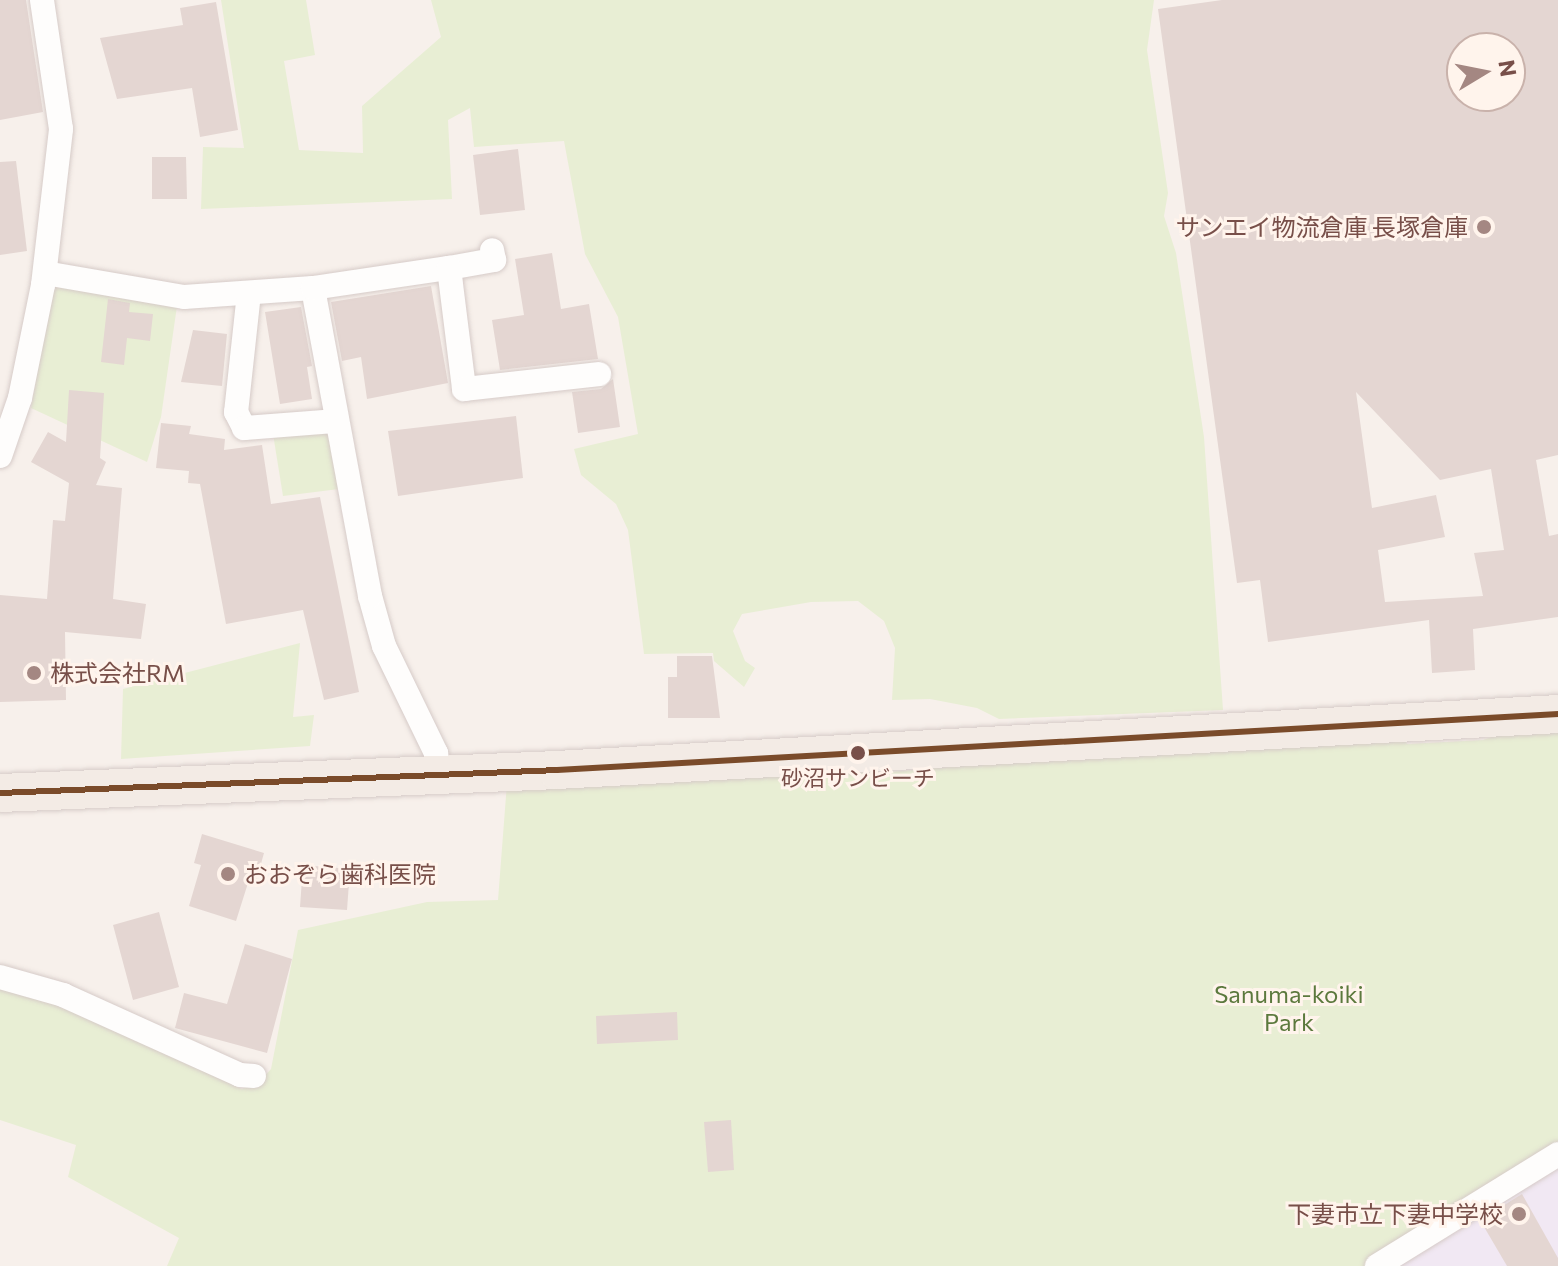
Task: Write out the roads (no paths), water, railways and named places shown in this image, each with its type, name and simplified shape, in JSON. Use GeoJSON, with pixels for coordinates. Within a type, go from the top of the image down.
{"type":"FeatureCollection","features":[{"type":"Feature","properties":{"kind":"main road"},"geometry":{"type":"LineString","coordinates":[[0,793],[438,774],[1558,714]]}},
{"type":"Feature","properties":{"kind":"street"},"geometry":{"type":"LineString","coordinates":[[0,456],[20,398],[45,273],[61,129],[42,0]]}},
{"type":"Feature","properties":{"kind":"street"},"geometry":{"type":"LineString","coordinates":[[45,273],[184,297],[313,288],[449,268],[494,260],[492,250]]}},
{"type":"Feature","properties":{"kind":"street"},"geometry":{"type":"LineString","coordinates":[[449,268],[464,389],[599,374]]}},
{"type":"Feature","properties":{"kind":"street"},"geometry":{"type":"LineString","coordinates":[[313,288],[359,555],[384,646],[436,753],[438,774]]}},
{"type":"Feature","properties":{"kind":"street"},"geometry":{"type":"LineString","coordinates":[[249,293],[236,412],[244,428],[335,421]]}},
{"type":"Feature","properties":{"kind":"street"},"geometry":{"type":"LineString","coordinates":[[0,977],[63,995],[240,1075],[254,1076]]}},
{"type":"Feature","properties":{"kind":"street"},"geometry":{"type":"LineString","coordinates":[[1377,1266],[1558,1154]]}},
{"type":"Feature","properties":{"kind":"place","name":"サンエイ物流倉庫 長塚倉庫"},"geometry":{"type":"Point","coordinates":[1484,227]}},
{"type":"Feature","properties":{"kind":"place","name":"株式会社RM"},"geometry":{"type":"Point","coordinates":[34,673]}},
{"type":"Feature","properties":{"kind":"place","name":"砂沼サンビーチ"},"geometry":{"type":"Point","coordinates":[858,753]}},
{"type":"Feature","properties":{"kind":"place","name":"おおぞら歯科医院"},"geometry":{"type":"Point","coordinates":[228,874]}},
{"type":"Feature","properties":{"kind":"place","name":"下妻市立下妻中学校"},"geometry":{"type":"Point","coordinates":[1519,1214]}},
{"type":"Feature","properties":{"kind":"park label","name":"Sanuma-koiki Park"},"geometry":{"type":"Point","coordinates":[1289,1008]}}]}
